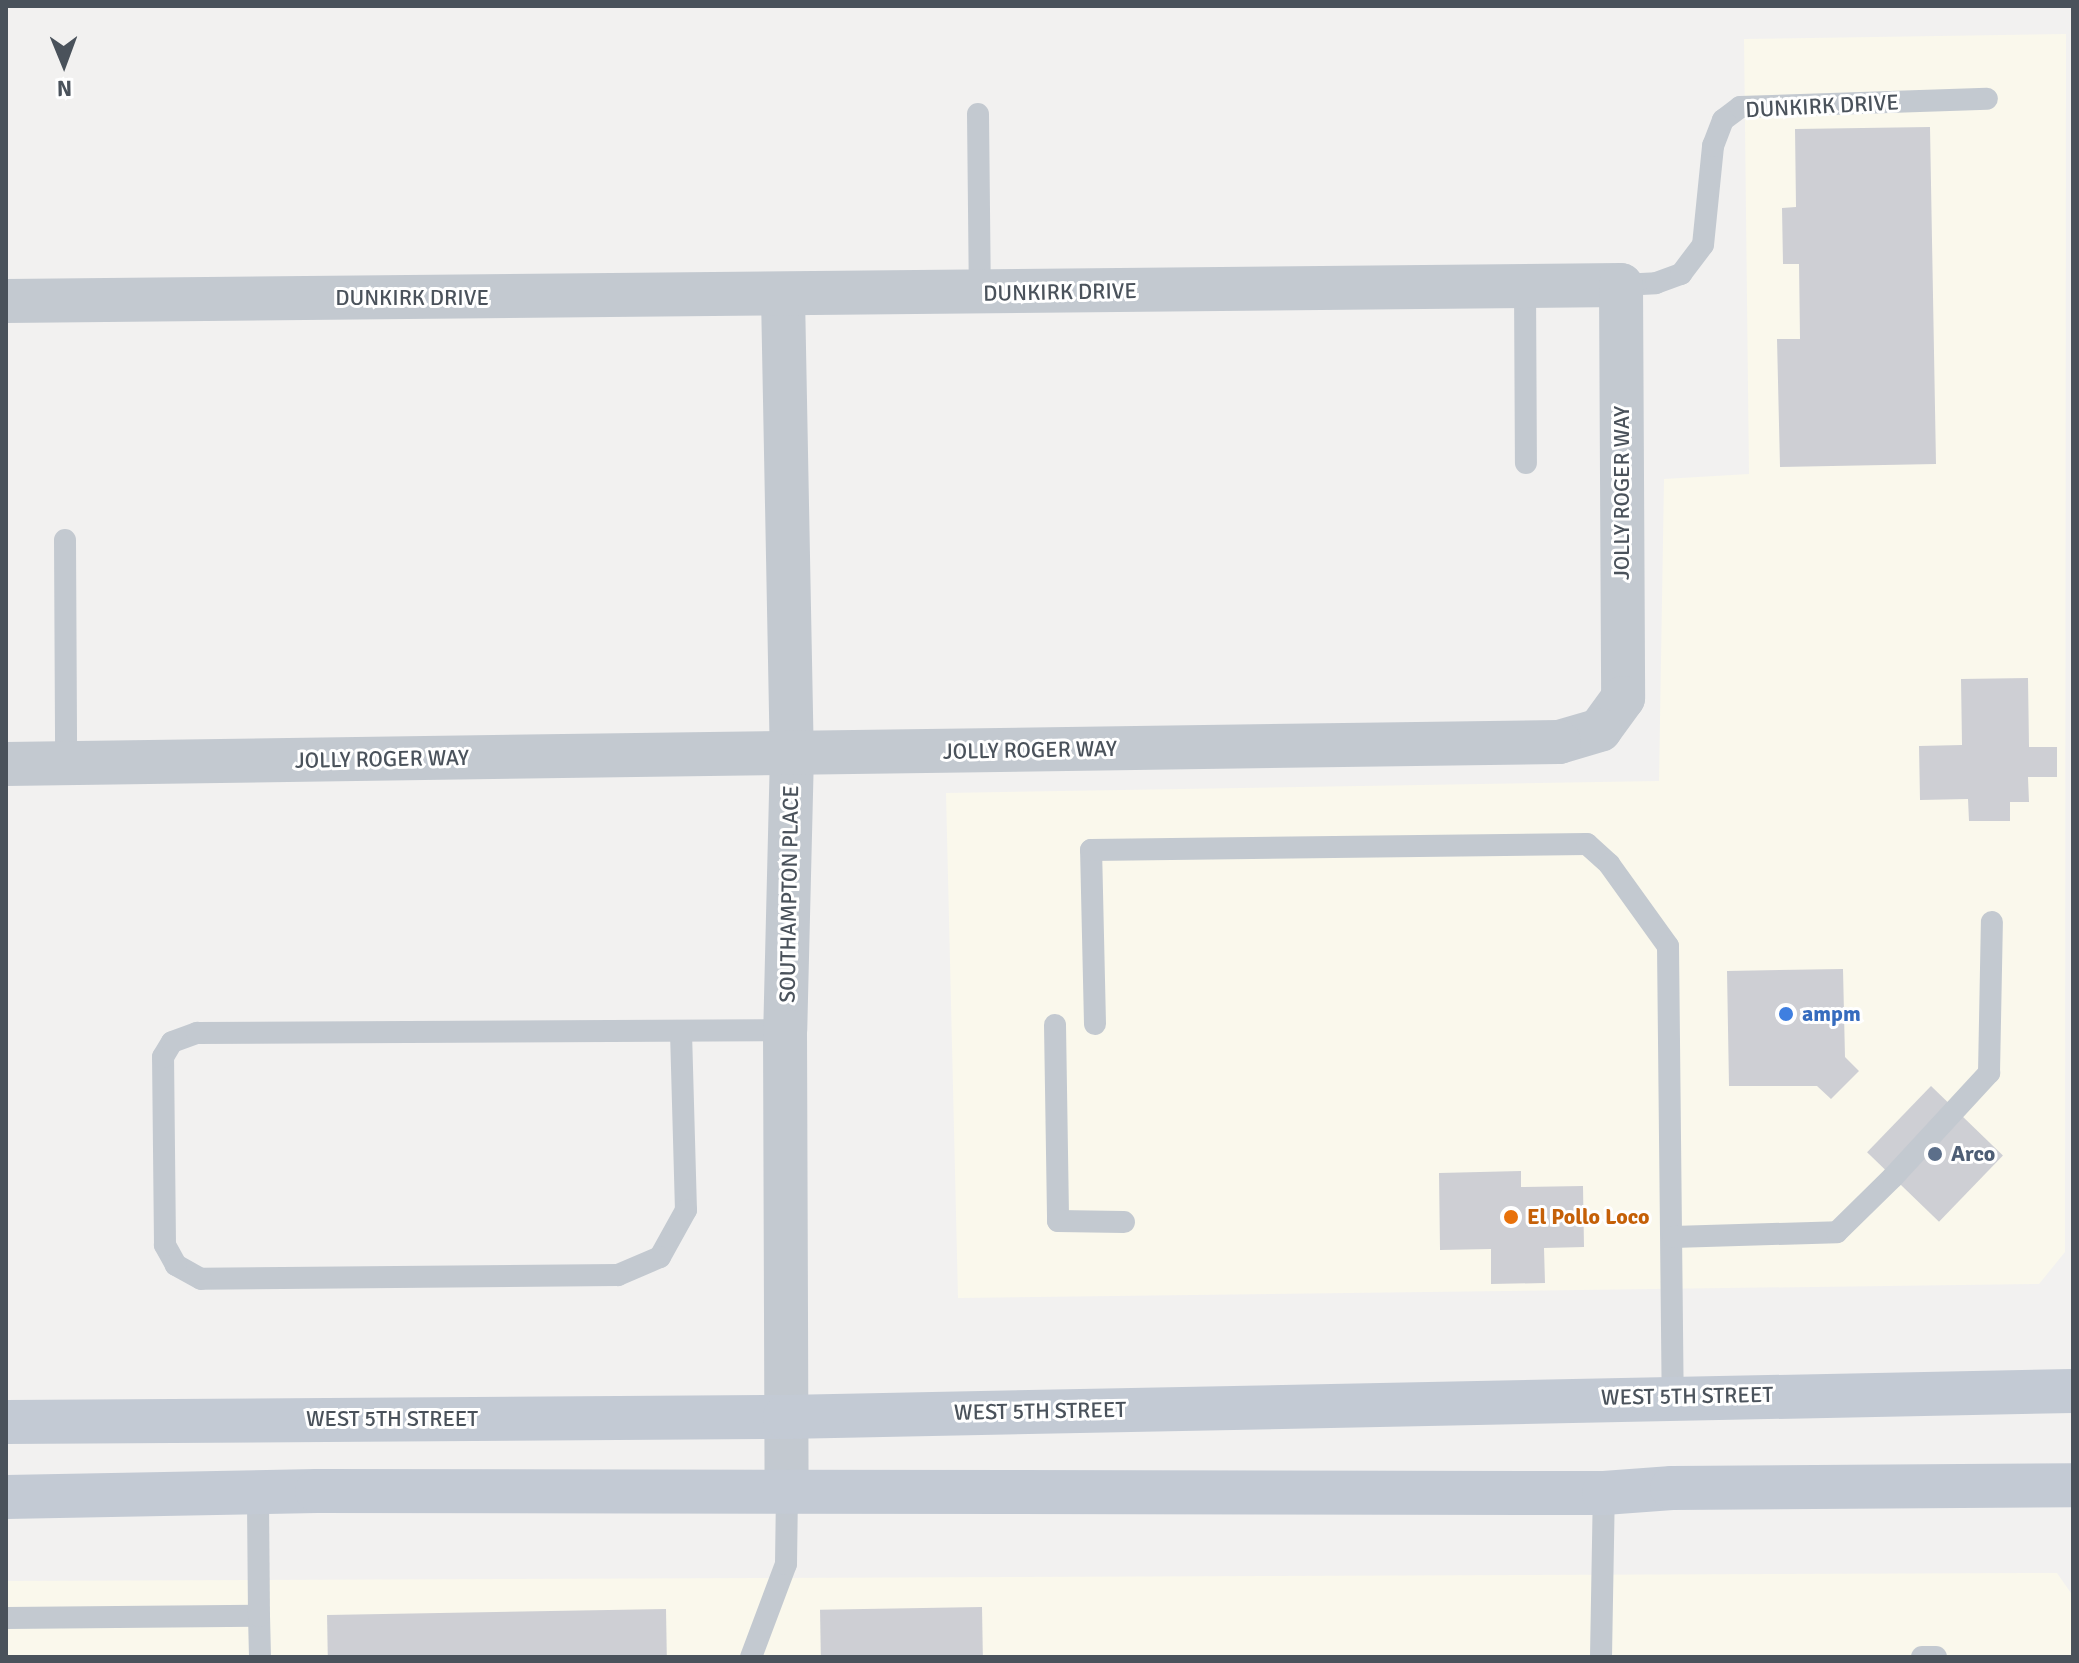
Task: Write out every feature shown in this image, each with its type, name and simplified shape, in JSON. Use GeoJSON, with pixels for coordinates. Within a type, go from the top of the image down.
{"type":"FeatureCollection","features":[{"type":"Feature","properties":{"kind":"main road","name":"WEST 5TH STREET"},"geometry":{"type":"LineString","coordinates":[[6,1422],[785,1417],[1673,1396],[2073,1391]]}},
{"type":"Feature","properties":{"kind":"main road"},"geometry":{"type":"LineString","coordinates":[[6,1497],[258,1492],[1604,1493],[2073,1485]]}},
{"type":"Feature","properties":{"kind":"street","name":"DUNKIRK DRIVE"},"geometry":{"type":"LineString","coordinates":[[6,301],[783,296],[1621,285]]}},
{"type":"Feature","properties":{"kind":"street","name":"JOLLY ROGER WAY"},"geometry":{"type":"LineString","coordinates":[[6,764],[1559,742],[1600,730],[1623,698],[1621,285]]}},
{"type":"Feature","properties":{"kind":"street","name":"SOUTHAMPTON PLACE"},"geometry":{"type":"LineString","coordinates":[[783,296],[792,753],[785,1030],[787,1492]]}},
{"type":"Feature","properties":{"kind":"lane","name":"DUNKIRK DRIVE"},"geometry":{"type":"LineString","coordinates":[[1621,285],[1656,283],[1681,274],[1703,245],[1713,146],[1723,120],[1740,107],[1987,99]]}},
{"type":"Feature","properties":{"kind":"lane"},"geometry":{"type":"LineString","coordinates":[[978,114],[980,293]]}},
{"type":"Feature","properties":{"kind":"lane"},"geometry":{"type":"LineString","coordinates":[[1525,286],[1526,463]]}},
{"type":"Feature","properties":{"kind":"lane"},"geometry":{"type":"LineString","coordinates":[[65,540],[66,763]]}},
{"type":"Feature","properties":{"kind":"lane"},"geometry":{"type":"LineString","coordinates":[[1095,1024],[1091,850],[1587,844],[1609,864],[1668,946],[1673,1396]]}},
{"type":"Feature","properties":{"kind":"lane"},"geometry":{"type":"LineString","coordinates":[[1673,1237],[1837,1232],[1893,1177],[1989,1073],[1992,922]]}},
{"type":"Feature","properties":{"kind":"lane"},"geometry":{"type":"LineString","coordinates":[[1055,1025],[1058,1221],[1124,1222]]}},
{"type":"Feature","properties":{"kind":"lane"},"geometry":{"type":"LineString","coordinates":[[681,1032],[686,1210],[660,1257],[618,1275],[201,1279],[176,1265],[165,1245],[163,1057],[172,1042],[197,1033],[785,1030]]}},
{"type":"Feature","properties":{"kind":"lane"},"geometry":{"type":"LineString","coordinates":[[258,1492],[260,1657]]}},
{"type":"Feature","properties":{"kind":"lane"},"geometry":{"type":"LineString","coordinates":[[751,1657],[786,1564],[787,1492]]}},
{"type":"Feature","properties":{"kind":"lane"},"geometry":{"type":"LineString","coordinates":[[1601,1657],[1604,1493]]}},
{"type":"Feature","properties":{"kind":"lane"},"geometry":{"type":"LineString","coordinates":[[6,1618],[259,1616]]}},
{"type":"Feature","properties":{"kind":"lane"},"geometry":{"type":"LineString","coordinates":[[1922,1657],[1936,1657]]}},
{"type":"Feature","properties":{"kind":"shaded area"},"geometry":{"type":"Polygon","coordinates":[[[2066,34],[2065,1252],[2039,1284],[958,1298],[946,793],[1659,781],[1664,479],[1749,474],[1744,39],[2066,34]]]}},
{"type":"Feature","properties":{"kind":"shaded area"},"geometry":{"type":"Polygon","coordinates":[[[2057,1573],[2073,1596],[2073,1657],[6,1657],[6,1581],[2057,1573]]]}},
{"type":"Feature","properties":{"kind":"building"},"geometry":{"type":"Polygon","coordinates":[[[1930,127],[1936,464],[1780,467],[1777,339],[1800,339],[1799,264],[1783,264],[1782,208],[1796,207],[1795,129],[1930,127]]]}},
{"type":"Feature","properties":{"kind":"building"},"geometry":{"type":"Polygon","coordinates":[[[2028,678],[2029,747],[2057,747],[2057,777],[2028,777],[2029,802],[2010,802],[2010,821],[1969,821],[1968,799],[1920,800],[1919,746],[1962,745],[1961,679],[2028,678]]]}},
{"type":"Feature","properties":{"kind":"building","name":"ampm"},"geometry":{"type":"Polygon","coordinates":[[[1843,969],[1845,1057],[1859,1071],[1831,1099],[1817,1086],[1729,1086],[1727,971],[1843,969]]]}},
{"type":"Feature","properties":{"kind":"building","name":"Arco"},"geometry":{"type":"Polygon","coordinates":[[[1931,1086],[2003,1155],[1939,1222],[1867,1152],[1931,1086]]]}},
{"type":"Feature","properties":{"kind":"building","name":"El Pollo Loco"},"geometry":{"type":"Polygon","coordinates":[[[1521,1171],[1521,1187],[1583,1186],[1584,1247],[1544,1248],[1545,1283],[1491,1284],[1491,1249],[1440,1250],[1439,1173],[1521,1171]]]}},
{"type":"Feature","properties":{"kind":"building"},"geometry":{"type":"Polygon","coordinates":[[[982,1607],[983,1657],[821,1657],[820,1610],[982,1607]]]}},
{"type":"Feature","properties":{"kind":"building"},"geometry":{"type":"Polygon","coordinates":[[[666,1609],[667,1657],[328,1657],[327,1615],[666,1609]]]}},
{"type":"Feature","properties":{"kind":"place","name":"ampm"},"geometry":{"type":"Point","coordinates":[1786,1014]}},
{"type":"Feature","properties":{"kind":"place","name":"Arco"},"geometry":{"type":"Point","coordinates":[1935,1154]}},
{"type":"Feature","properties":{"kind":"place","name":"El Pollo Loco"},"geometry":{"type":"Point","coordinates":[1511,1217]}}]}
